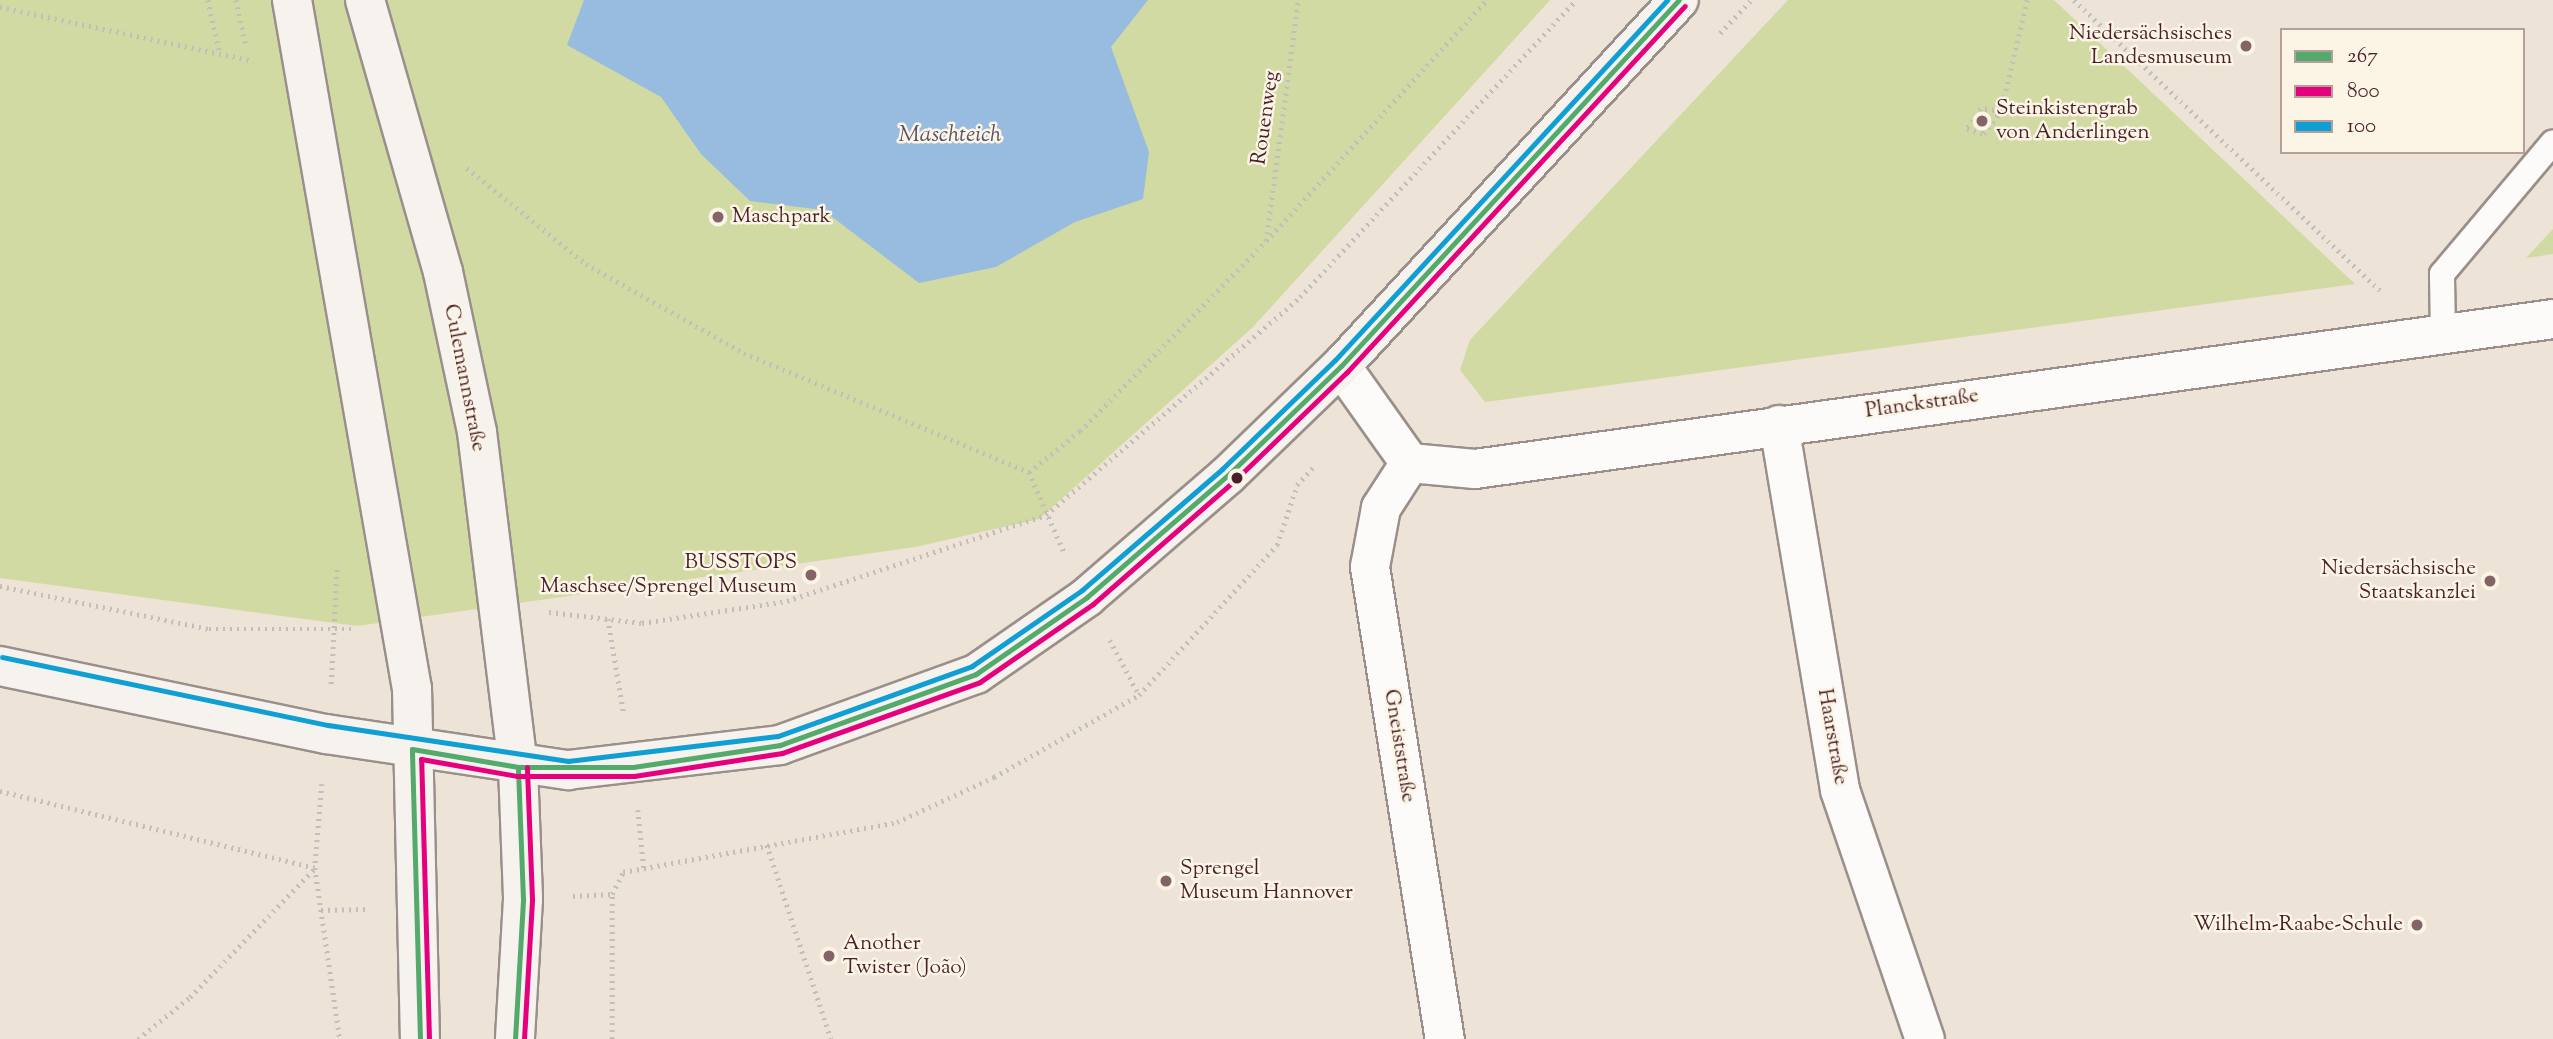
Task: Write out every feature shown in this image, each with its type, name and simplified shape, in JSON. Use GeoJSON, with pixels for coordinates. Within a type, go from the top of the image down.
{"type":"FeatureCollection","features":[{"type":"Feature","properties":{"kind":"street"},"geometry":{"type":"LineString","coordinates":[[292,0],[404,626],[412,749],[420,1039]]}},
{"type":"Feature","properties":{"kind":"street","name":"Culemannstraße"},"geometry":{"type":"LineString","coordinates":[[365,0],[443,272],[477,432],[518,767],[523,900],[515,1039]]}},
{"type":"Feature","properties":{"kind":"street"},"geometry":{"type":"LineString","coordinates":[[0,666],[412,749],[518,767],[633,767],[780,745],[839,727],[976,674],[1087,597],[1341,366],[1679,0]]}},
{"type":"Feature","properties":{"kind":"street","name":"Planckstraße"},"geometry":{"type":"LineString","coordinates":[[1410,463],[1475,468],[2553,319]]}},
{"type":"Feature","properties":{"kind":"street"},"geometry":{"type":"LineString","coordinates":[[1341,366],[1367,405],[1393,430],[1410,463]]}},
{"type":"Feature","properties":{"kind":"street","name":"Haarstraße"},"geometry":{"type":"LineString","coordinates":[[1779,425],[1840,790],[1925,1039]]}},
{"type":"Feature","properties":{"kind":"street","name":"Gneiststraße"},"geometry":{"type":"LineString","coordinates":[[1410,463],[1381,508],[1370,567],[1445,1039]]}},
{"type":"Feature","properties":{"kind":"lane"},"geometry":{"type":"LineString","coordinates":[[2443,334],[2442,274],[2553,142]]}},
{"type":"Feature","properties":{"kind":"path"},"geometry":{"type":"LineString","coordinates":[[208,0],[220,54]]}},
{"type":"Feature","properties":{"kind":"path"},"geometry":{"type":"LineString","coordinates":[[0,6],[249,60],[236,0]]}},
{"type":"Feature","properties":{"kind":"path","name":"Rouenweg"},"geometry":{"type":"LineString","coordinates":[[1266,241],[1298,0]]}},
{"type":"Feature","properties":{"kind":"path"},"geometry":{"type":"LineString","coordinates":[[1029,472],[1080,431],[1266,241],[1487,0]]}},
{"type":"Feature","properties":{"kind":"path"},"geometry":{"type":"LineString","coordinates":[[555,612],[642,623],[787,601],[1046,514],[1300,297],[1576,0]]}},
{"type":"Feature","properties":{"kind":"path"},"geometry":{"type":"LineString","coordinates":[[2001,111],[1981,109],[1967,129],[1984,134],[2001,111],[2027,0]]}},
{"type":"Feature","properties":{"kind":"path"},"geometry":{"type":"LineString","coordinates":[[2074,0],[2383,293],[2391,341]]}},
{"type":"Feature","properties":{"kind":"path"},"geometry":{"type":"LineString","coordinates":[[456,159],[586,264],[744,353],[1029,472],[1046,514],[1139,695]]}},
{"type":"Feature","properties":{"kind":"path"},"geometry":{"type":"LineString","coordinates":[[608,619],[633,767],[644,869],[897,822],[994,777],[1139,695],[1277,545],[1297,485],[1367,405]]}},
{"type":"Feature","properties":{"kind":"path"},"geometry":{"type":"LineString","coordinates":[[0,586],[209,629],[337,629]]}},
{"type":"Feature","properties":{"kind":"path"},"geometry":{"type":"LineString","coordinates":[[0,791],[315,867]]}},
{"type":"Feature","properties":{"kind":"path"},"geometry":{"type":"LineString","coordinates":[[766,845],[831,1039]]}},
{"type":"Feature","properties":{"kind":"path"},"geometry":{"type":"LineString","coordinates":[[138,1039],[191,997],[315,867]]}},
{"type":"Feature","properties":{"kind":"path"},"geometry":{"type":"LineString","coordinates":[[315,867],[340,1039]]}},
{"type":"Feature","properties":{"kind":"path"},"geometry":{"type":"LineString","coordinates":[[612,894],[612,1039]]}},
{"type":"Feature","properties":{"kind":"green space","name":"Maschpark"},"geometry":{"type":"Polygon","coordinates":[[[0,0],[1550,0],[1253,327],[1039,519],[915,547],[357,626],[0,578],[0,0]]]}},
{"type":"Feature","properties":{"kind":"green space"},"geometry":{"type":"Polygon","coordinates":[[[1788,0],[2054,0],[2355,284],[1485,402],[1460,370],[1470,340],[1788,0]]]}},
{"type":"Feature","properties":{"kind":"green space"},"geometry":{"type":"Polygon","coordinates":[[[2553,229],[2553,254],[2526,258],[2553,229]]]}},
{"type":"Feature","properties":{"kind":"water","name":"Maschteich"},"geometry":{"type":"Polygon","coordinates":[[[584,0],[1148,0],[1111,47],[1149,152],[1143,199],[1075,222],[996,267],[919,283],[823,210],[750,201],[701,154],[661,97],[567,45],[584,0]]]}},
{"type":"Feature","properties":{"kind":"transit line","name":"100"},"geometry":{"type":"LineString","coordinates":[[2,657],[328,725],[568,761],[778,736],[972,666],[1082,590],[1222,469],[1335,360],[1667,0]]}},
{"type":"Feature","properties":{"kind":"transit line","name":"267"},"geometry":{"type":"LineString","coordinates":[[420,1039],[412,749],[518,767],[633,767],[780,745],[976,674],[1087,597],[1228,475],[1341,366],[1679,0]]}},
{"type":"Feature","properties":{"kind":"transit line","name":"800"},"geometry":{"type":"LineString","coordinates":[[429,1039],[421,759],[517,776],[634,776],[782,753],[980,682],[1093,604],[1234,481],[1347,372],[1685,6]]}},
{"type":"Feature","properties":{"kind":"transit line","name":"267"},"geometry":{"type":"LineString","coordinates":[[515,1039],[523,899],[518,767]]}},
{"type":"Feature","properties":{"kind":"transit line","name":"800"},"geometry":{"type":"LineString","coordinates":[[524,1039],[532,899],[527,767]]}},
{"type":"Feature","properties":{"kind":"place","name":"Niedersächsisches Landesmuseum"},"geometry":{"type":"Point","coordinates":[2246,46]}},
{"type":"Feature","properties":{"kind":"place","name":"Steinkistengrab von Anderlingen"},"geometry":{"type":"Point","coordinates":[1982,121]}},
{"type":"Feature","properties":{"kind":"place","name":"Maschpark"},"geometry":{"type":"Point","coordinates":[718,217]}},
{"type":"Feature","properties":{"kind":"place","name":"BUSSTOPS Maschsee/Sprengel Museum"},"geometry":{"type":"Point","coordinates":[811,575]}},
{"type":"Feature","properties":{"kind":"place","name":"Niedersächsische Staatskanzlei"},"geometry":{"type":"Point","coordinates":[2490,581]}},
{"type":"Feature","properties":{"kind":"place","name":"Sprengel Museum Hannover"},"geometry":{"type":"Point","coordinates":[1166,881]}},
{"type":"Feature","properties":{"kind":"place","name":"Wilhelm-Raabe-Schule"},"geometry":{"type":"Point","coordinates":[2417,925]}},
{"type":"Feature","properties":{"kind":"place","name":"Another Twister (João)"},"geometry":{"type":"Point","coordinates":[829,956]}}]}
